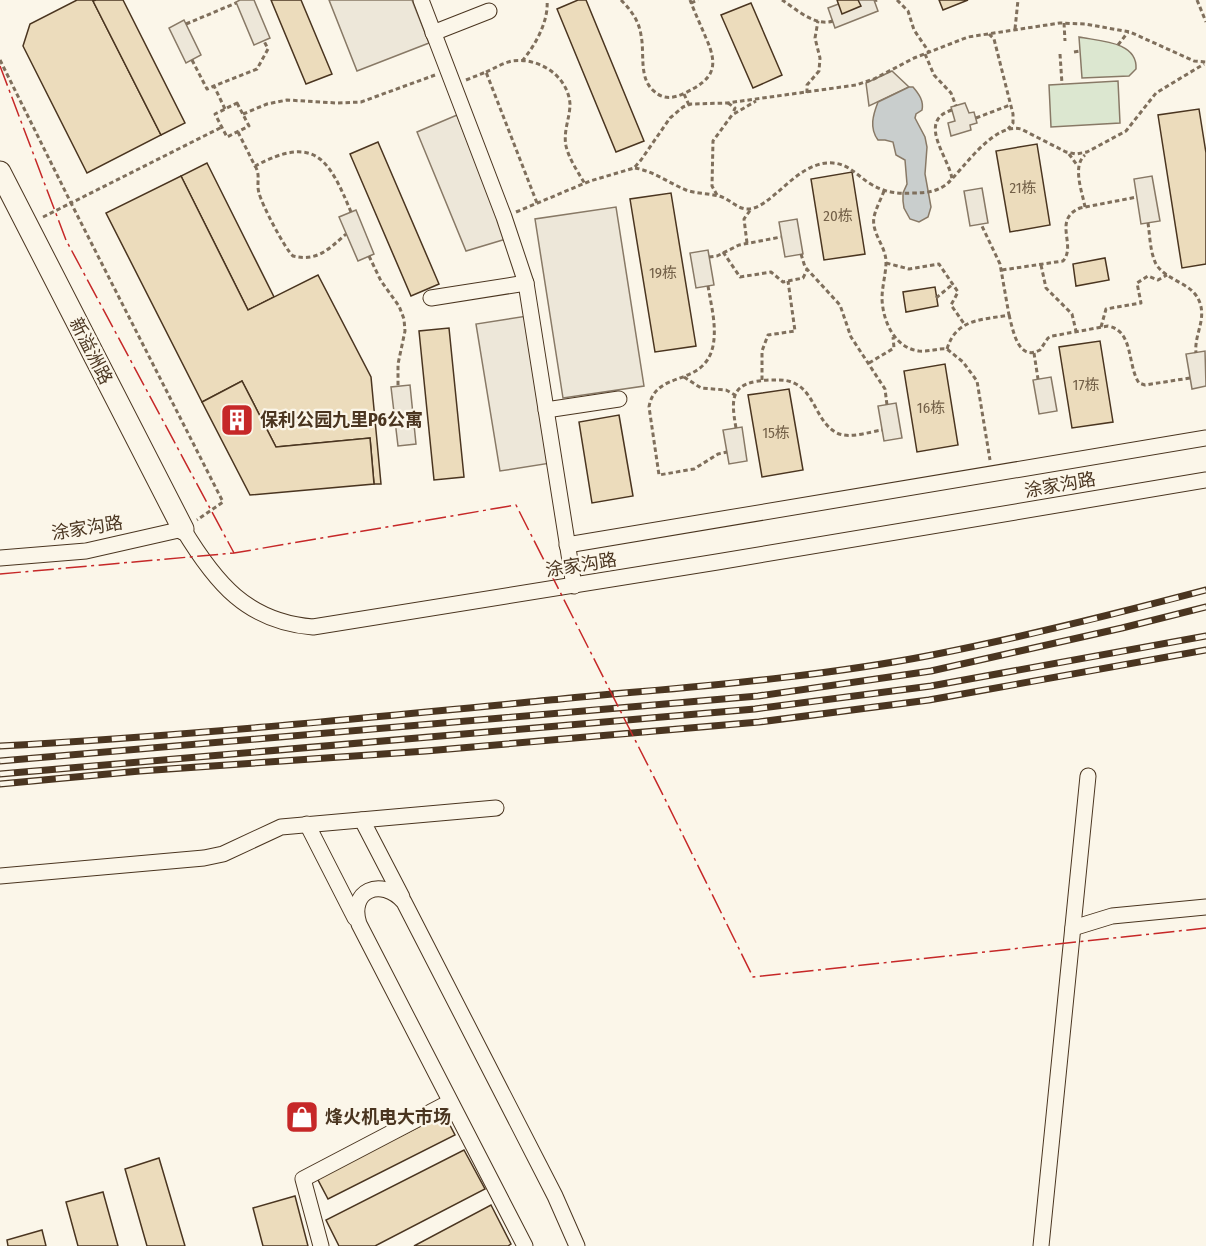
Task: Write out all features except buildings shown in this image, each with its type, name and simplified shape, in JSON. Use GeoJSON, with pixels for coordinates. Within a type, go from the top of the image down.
{"type":"FeatureCollection","features":[{"type":"Feature","properties":{"kind":"street"},"geometry":{"type":"LineString","coordinates":[[421,0],[504,217],[526,283],[574,586]]}},
{"type":"Feature","properties":{"kind":"street"},"geometry":{"type":"LineString","coordinates":[[433,33],[489,11]]}},
{"type":"Feature","properties":{"kind":"street","name":"新溢洲路"},"geometry":{"type":"LineString","coordinates":[[0,172],[183,530]]}},
{"type":"Feature","properties":{"kind":"street"},"geometry":{"type":"LineString","coordinates":[[431,298],[526,283]]}},
{"type":"Feature","properties":{"kind":"street"},"geometry":{"type":"LineString","coordinates":[[546,410],[619,399]]}},
{"type":"Feature","properties":{"kind":"street"},"geometry":{"type":"LineString","coordinates":[[567,545],[1206,438]]}},
{"type":"Feature","properties":{"kind":"street","name":"涂家沟路"},"geometry":{"type":"LineString","coordinates":[[0,558],[86,551],[183,530],[200,558],[237,598],[272,620],[290,626],[313,627],[574,586],[1206,480]]}},
{"type":"Feature","properties":{"kind":"street"},"geometry":{"type":"LineString","coordinates":[[1041,1246],[1088,776]]}},
{"type":"Feature","properties":{"kind":"street"},"geometry":{"type":"LineString","coordinates":[[0,876],[204,858],[229,851],[281,827],[496,808]]}},
{"type":"Feature","properties":{"kind":"street"},"geometry":{"type":"LineString","coordinates":[[362,820],[555,1196],[577,1246]]}},
{"type":"Feature","properties":{"kind":"street"},"geometry":{"type":"LineString","coordinates":[[307,824],[525,1246]]}},
{"type":"Feature","properties":{"kind":"street"},"geometry":{"type":"LineString","coordinates":[[359,924],[356,905],[364,895],[374,889],[386,888],[396,893],[404,902]]}},
{"type":"Feature","properties":{"kind":"street"},"geometry":{"type":"LineString","coordinates":[[1072,928],[1112,916],[1206,907]]}},
{"type":"Feature","properties":{"kind":"street"},"geometry":{"type":"LineString","coordinates":[[321,1246],[303,1179],[450,1102]]}},
{"type":"Feature","properties":{"kind":"path"},"geometry":{"type":"LineString","coordinates":[[522,61],[537,39],[547,9],[547,0]]}},
{"type":"Feature","properties":{"kind":"path"},"geometry":{"type":"LineString","coordinates":[[621,0],[634,16],[640,29],[647,84],[654,92],[672,98],[684,94],[706,80],[714,64],[710,48],[690,1],[698,0]]}},
{"type":"Feature","properties":{"kind":"path"},"geometry":{"type":"LineString","coordinates":[[782,0],[808,17],[825,23],[832,21]]}},
{"type":"Feature","properties":{"kind":"path"},"geometry":{"type":"LineString","coordinates":[[897,0],[908,11],[934,75],[951,93],[956,106]]}},
{"type":"Feature","properties":{"kind":"path"},"geometry":{"type":"LineString","coordinates":[[1015,29],[1018,0]]}},
{"type":"Feature","properties":{"kind":"path"},"geometry":{"type":"LineString","coordinates":[[1197,0],[1206,22]]}},
{"type":"Feature","properties":{"kind":"path"},"geometry":{"type":"LineString","coordinates":[[186,24],[236,3]]}},
{"type":"Feature","properties":{"kind":"path"},"geometry":{"type":"LineString","coordinates":[[807,93],[807,85],[816,76],[820,67],[815,38],[818,21]]}},
{"type":"Feature","properties":{"kind":"path"},"geometry":{"type":"LineString","coordinates":[[1064,23],[1065,41]]}},
{"type":"Feature","properties":{"kind":"path"},"geometry":{"type":"LineString","coordinates":[[634,168],[670,118],[689,105],[700,102],[727,103],[843,88],[874,79],[927,53],[968,37],[988,33],[1064,23],[1085,24],[1128,32],[1194,61],[1206,63]]}},
{"type":"Feature","properties":{"kind":"path"},"geometry":{"type":"LineString","coordinates":[[994,39],[995,34],[1000,32]]}},
{"type":"Feature","properties":{"kind":"path"},"geometry":{"type":"LineString","coordinates":[[1118,45],[1128,32]]}},
{"type":"Feature","properties":{"kind":"path"},"geometry":{"type":"LineString","coordinates":[[988,33],[994,39],[1014,120],[1021,129]]}},
{"type":"Feature","properties":{"kind":"path"},"geometry":{"type":"LineString","coordinates":[[192,60],[207,89],[257,69],[268,49],[264,41]]}},
{"type":"Feature","properties":{"kind":"path"},"geometry":{"type":"LineString","coordinates":[[1074,52],[1080,51]]}},
{"type":"Feature","properties":{"kind":"path"},"geometry":{"type":"LineString","coordinates":[[1060,54],[1062,84]]}},
{"type":"Feature","properties":{"kind":"path"},"geometry":{"type":"LineString","coordinates":[[0,60],[70,203],[223,502],[183,530]]}},
{"type":"Feature","properties":{"kind":"path"},"geometry":{"type":"LineString","coordinates":[[453,85],[508,63],[522,61],[551,70],[567,90],[570,110],[566,128],[566,143],[570,156],[585,183]]}},
{"type":"Feature","properties":{"kind":"path"},"geometry":{"type":"LineString","coordinates":[[1085,207],[1078,167],[1081,158],[1131,127],[1148,102],[1161,90],[1206,63]]}},
{"type":"Feature","properties":{"kind":"path"},"geometry":{"type":"LineString","coordinates":[[243,114],[267,104],[287,100],[361,102],[447,70]]}},
{"type":"Feature","properties":{"kind":"path"},"geometry":{"type":"LineString","coordinates":[[486,72],[537,203]]}},
{"type":"Feature","properties":{"kind":"path"},"geometry":{"type":"LineString","coordinates":[[214,86],[225,109]]}},
{"type":"Feature","properties":{"kind":"path"},"geometry":{"type":"LineString","coordinates":[[684,94],[689,105]]}},
{"type":"Feature","properties":{"kind":"path"},"geometry":{"type":"LineString","coordinates":[[732,115],[747,105],[763,99]]}},
{"type":"Feature","properties":{"kind":"path"},"geometry":{"type":"LineString","coordinates":[[237,103],[249,126],[227,137],[215,114],[225,109],[237,103]]}},
{"type":"Feature","properties":{"kind":"path"},"geometry":{"type":"LineString","coordinates":[[718,196],[712,186],[714,141],[735,108],[727,103]]}},
{"type":"Feature","properties":{"kind":"path"},"geometry":{"type":"LineString","coordinates":[[976,118],[1010,105]]}},
{"type":"Feature","properties":{"kind":"path"},"geometry":{"type":"LineString","coordinates":[[952,110],[938,118],[935,129],[952,179]]}},
{"type":"Feature","properties":{"kind":"path"},"geometry":{"type":"LineString","coordinates":[[1007,130],[1014,120]]}},
{"type":"Feature","properties":{"kind":"path"},"geometry":{"type":"LineString","coordinates":[[27,225],[222,127]]}},
{"type":"Feature","properties":{"kind":"path"},"geometry":{"type":"LineString","coordinates":[[744,219],[748,212],[802,172],[826,163],[846,166],[884,191],[901,194],[928,193],[940,189],[982,146],[1007,130],[1021,129],[1066,152],[1087,153]]}},
{"type":"Feature","properties":{"kind":"path"},"geometry":{"type":"LineString","coordinates":[[238,132],[259,174],[260,196],[285,246],[293,256],[309,258],[321,255],[346,234]]}},
{"type":"Feature","properties":{"kind":"path"},"geometry":{"type":"LineString","coordinates":[[255,166],[277,155],[290,152],[304,152],[317,157],[336,176],[351,212]]}},
{"type":"Feature","properties":{"kind":"path"},"geometry":{"type":"LineString","coordinates":[[1066,152],[1078,167]]}},
{"type":"Feature","properties":{"kind":"path"},"geometry":{"type":"LineString","coordinates":[[504,217],[585,183],[634,168],[646,171],[686,190],[718,196],[746,209],[757,206]]}},
{"type":"Feature","properties":{"kind":"path"},"geometry":{"type":"LineString","coordinates":[[700,193],[708,191],[712,186]]}},
{"type":"Feature","properties":{"kind":"path"},"geometry":{"type":"LineString","coordinates":[[884,191],[874,216],[874,224],[885,252],[883,309],[895,343],[893,349]]}},
{"type":"Feature","properties":{"kind":"path"},"geometry":{"type":"LineString","coordinates":[[1002,270],[1059,262],[1065,259],[1068,253],[1065,230],[1067,219],[1073,211],[1137,197]]}},
{"type":"Feature","properties":{"kind":"path"},"geometry":{"type":"LineString","coordinates":[[736,204],[744,219],[747,243]]}},
{"type":"Feature","properties":{"kind":"path"},"geometry":{"type":"LineString","coordinates":[[1148,223],[1155,262],[1167,274],[1193,291],[1200,300],[1203,317],[1195,342],[1196,353]]}},
{"type":"Feature","properties":{"kind":"path"},"geometry":{"type":"LineString","coordinates":[[981,224],[1002,270],[1009,315],[1020,347],[1034,353],[1040,350],[1048,338],[1053,336],[1112,326],[1122,333],[1135,376],[1142,385],[1190,378]]}},
{"type":"Feature","properties":{"kind":"path"},"geometry":{"type":"LineString","coordinates":[[709,257],[736,246],[781,237]]}},
{"type":"Feature","properties":{"kind":"path"},"geometry":{"type":"LineString","coordinates":[[723,252],[740,277],[771,272],[783,282],[802,278],[807,270]]}},
{"type":"Feature","properties":{"kind":"path"},"geometry":{"type":"LineString","coordinates":[[801,254],[807,270],[837,300],[851,338],[885,389],[887,405]]}},
{"type":"Feature","properties":{"kind":"path"},"geometry":{"type":"LineString","coordinates":[[369,256],[381,281],[399,306],[404,320],[405,331],[398,364],[398,386]]}},
{"type":"Feature","properties":{"kind":"path"},"geometry":{"type":"LineString","coordinates":[[886,263],[909,269],[939,264],[958,292],[951,305],[965,325]]}},
{"type":"Feature","properties":{"kind":"path"},"geometry":{"type":"LineString","coordinates":[[1041,265],[1046,288],[1072,314],[1076,331]]}},
{"type":"Feature","properties":{"kind":"path"},"geometry":{"type":"LineString","coordinates":[[1101,327],[1106,309],[1141,303],[1137,283],[1148,276],[1158,280],[1167,274]]}},
{"type":"Feature","properties":{"kind":"path"},"geometry":{"type":"LineString","coordinates":[[762,380],[762,351],[768,335],[795,331],[788,281]]}},
{"type":"Feature","properties":{"kind":"path"},"geometry":{"type":"LineString","coordinates":[[936,297],[953,284]]}},
{"type":"Feature","properties":{"kind":"path"},"geometry":{"type":"LineString","coordinates":[[708,286],[714,323],[710,355],[695,373],[660,387],[650,402],[659,475],[694,469],[715,456],[727,452]]}},
{"type":"Feature","properties":{"kind":"path"},"geometry":{"type":"LineString","coordinates":[[947,349],[952,336],[965,325],[1009,315]]}},
{"type":"Feature","properties":{"kind":"path"},"geometry":{"type":"LineString","coordinates":[[892,334],[910,349]]}},
{"type":"Feature","properties":{"kind":"path"},"geometry":{"type":"LineString","coordinates":[[869,363],[893,349],[926,351],[947,349],[971,370],[976,381],[992,474]]}},
{"type":"Feature","properties":{"kind":"path"},"geometry":{"type":"LineString","coordinates":[[1034,353],[1038,379]]}},
{"type":"Feature","properties":{"kind":"path"},"geometry":{"type":"LineString","coordinates":[[684,377],[701,388],[726,390],[735,395]]}},
{"type":"Feature","properties":{"kind":"path"},"geometry":{"type":"LineString","coordinates":[[736,428],[732,404],[741,386],[762,380],[786,380],[800,386],[808,394],[826,424],[839,434],[849,435],[882,430]]}},
{"type":"Feature","properties":{"kind":"green space"},"geometry":{"type":"Polygon","coordinates":[[[1079,37],[1124,48],[1135,60],[1136,69],[1129,76],[1082,78],[1079,37]]]}},
{"type":"Feature","properties":{"kind":"green space"},"geometry":{"type":"Polygon","coordinates":[[[1118,81],[1120,123],[1051,127],[1049,85],[1118,81]]]}},
{"type":"Feature","properties":{"kind":"shaded area"},"geometry":{"type":"Polygon","coordinates":[[[254,0],[270,38],[254,45],[236,2],[254,0]]]}},
{"type":"Feature","properties":{"kind":"shaded area"},"geometry":{"type":"Polygon","coordinates":[[[329,0],[412,0],[429,43],[357,71],[329,0]]]}},
{"type":"Feature","properties":{"kind":"shaded area"},"geometry":{"type":"Polygon","coordinates":[[[849,0],[874,0],[878,11],[835,28],[828,8],[849,0]]]}},
{"type":"Feature","properties":{"kind":"shaded area"},"geometry":{"type":"Polygon","coordinates":[[[184,20],[201,55],[186,63],[169,28],[184,20]]]}},
{"type":"Feature","properties":{"kind":"shaded area"},"geometry":{"type":"Polygon","coordinates":[[[892,71],[909,87],[869,106],[866,83],[892,71]]]}},
{"type":"Feature","properties":{"kind":"shaded area"},"geometry":{"type":"Polygon","coordinates":[[[913,87],[922,101],[922,110],[916,114],[915,118],[925,137],[927,147],[925,174],[931,207],[928,217],[919,222],[910,219],[904,208],[903,193],[907,184],[905,160],[896,155],[893,142],[878,140],[873,126],[873,117],[878,102],[913,87]]]}},
{"type":"Feature","properties":{"kind":"shaded area"},"geometry":{"type":"Polygon","coordinates":[[[965,103],[969,113],[974,112],[977,123],[970,125],[971,130],[951,136],[948,123],[955,121],[951,107],[965,103]]]}},
{"type":"Feature","properties":{"kind":"shaded area"},"geometry":{"type":"Polygon","coordinates":[[[457,115],[506,239],[466,251],[417,132],[457,115]]]}},
{"type":"Feature","properties":{"kind":"shaded area"},"geometry":{"type":"Polygon","coordinates":[[[1152,176],[1160,221],[1141,224],[1134,179],[1152,176]]]}},
{"type":"Feature","properties":{"kind":"shaded area"},"geometry":{"type":"Polygon","coordinates":[[[982,188],[988,223],[970,226],[964,191],[982,188]]]}},
{"type":"Feature","properties":{"kind":"shaded area"},"geometry":{"type":"Polygon","coordinates":[[[616,207],[644,386],[563,398],[535,219],[616,207]]]}},
{"type":"Feature","properties":{"kind":"shaded area"},"geometry":{"type":"Polygon","coordinates":[[[356,210],[374,254],[358,261],[339,217],[356,210]]]}},
{"type":"Feature","properties":{"kind":"shaded area"},"geometry":{"type":"Polygon","coordinates":[[[797,219],[803,254],[785,257],[779,222],[797,219]]]}},
{"type":"Feature","properties":{"kind":"shaded area"},"geometry":{"type":"Polygon","coordinates":[[[708,250],[714,285],[696,288],[690,253],[708,250]]]}},
{"type":"Feature","properties":{"kind":"shaded area"},"geometry":{"type":"Polygon","coordinates":[[[527,316],[551,463],[500,471],[476,324],[527,316]]]}},
{"type":"Feature","properties":{"kind":"shaded area"},"geometry":{"type":"Polygon","coordinates":[[[1205,351],[1206,386],[1192,389],[1186,354],[1205,351]]]}},
{"type":"Feature","properties":{"kind":"shaded area"},"geometry":{"type":"Polygon","coordinates":[[[1051,377],[1057,411],[1039,414],[1033,380],[1051,377]]]}},
{"type":"Feature","properties":{"kind":"shaded area"},"geometry":{"type":"Polygon","coordinates":[[[410,385],[416,444],[398,446],[391,387],[410,385]]]}},
{"type":"Feature","properties":{"kind":"shaded area"},"geometry":{"type":"Polygon","coordinates":[[[896,403],[902,438],[884,441],[878,406],[896,403]]]}},
{"type":"Feature","properties":{"kind":"shaded area"},"geometry":{"type":"Polygon","coordinates":[[[742,427],[747,461],[729,464],[723,430],[742,427]]]}},
{"type":"Feature","properties":{"kind":"railway"},"geometry":{"type":"LineString","coordinates":[[0,746],[281,726],[794,676],[886,663],[966,648],[1069,625],[1206,590]]}},
{"type":"Feature","properties":{"kind":"railway"},"geometry":{"type":"LineString","coordinates":[[0,761],[758,696],[931,671],[1206,607]]}},
{"type":"Feature","properties":{"kind":"railway"},"geometry":{"type":"LineString","coordinates":[[0,774],[755,709],[931,686],[1206,636]]}},
{"type":"Feature","properties":{"kind":"railway"},"geometry":{"type":"LineString","coordinates":[[0,784],[759,722],[929,700],[1206,650]]}},
{"type":"Feature","properties":{"kind":"power"},"geometry":{"type":"LineString","coordinates":[[0,66],[66,240],[234,553]]}},
{"type":"Feature","properties":{"kind":"power"},"geometry":{"type":"LineString","coordinates":[[0,574],[234,553],[516,505],[753,977],[1206,928]]}},
{"type":"Feature","properties":{"kind":"place","name":"保利公园九里P6公寓"},"geometry":{"type":"Point","coordinates":[237,420]}},
{"type":"Feature","properties":{"kind":"place","name":"烽火机电大市场"},"geometry":{"type":"Point","coordinates":[302,1117]}}]}
